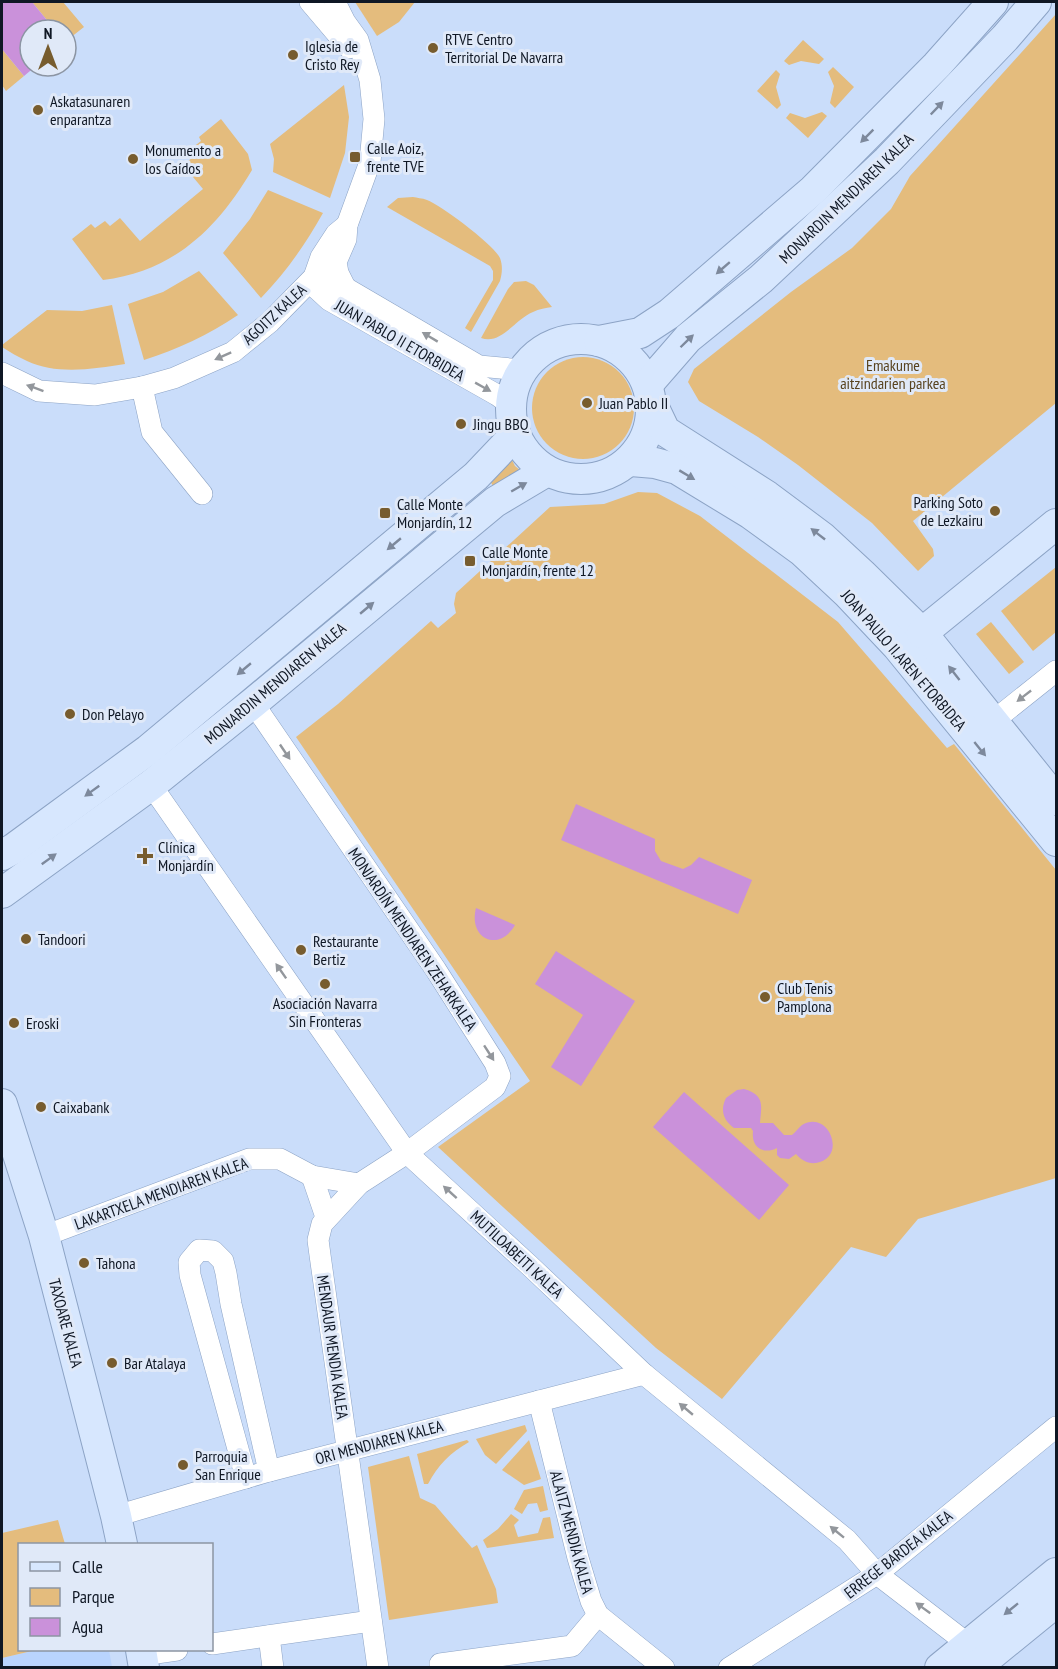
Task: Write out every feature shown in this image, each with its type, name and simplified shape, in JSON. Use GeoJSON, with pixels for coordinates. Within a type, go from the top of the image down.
{"type":"FeatureCollection","features":[{"type":"Feature","properties":{"kind":"main road","name":"MONJARDIN MENDIAREN KALEA"},"geometry":{"type":"LineString","coordinates":[[599,341],[640,333],[669,314],[813,190],[937,65],[993,2]]}},
{"type":"Feature","properties":{"kind":"main road","name":"MONJARDIN MENDIAREN KALEA"},"geometry":{"type":"LineString","coordinates":[[650,395],[688,338],[761,279],[887,161],[1005,38],[1036,2]]}},
{"type":"Feature","properties":{"kind":"main road"},"geometry":{"type":"LineString","coordinates":[[577,339],[599,341],[620,350],[637,365],[650,395],[651,422],[647,437],[631,460],[616,471],[599,478],[581,480],[563,478],[547,471],[528,456],[515,435],[511,420],[514,387],[522,370],[537,354],[556,343],[577,339]]}},
{"type":"Feature","properties":{"kind":"main road","name":"JOAN PAULO II.AREN ETORBIDEA"},"geometry":{"type":"LineString","coordinates":[[650,395],[665,431],[767,496],[822,537],[922,633],[1056,800]]}},
{"type":"Feature","properties":{"kind":"main road","name":"MONJARDIN MENDIAREN KALEA"},"geometry":{"type":"LineString","coordinates":[[2,855],[148,750],[476,476],[515,435]]}},
{"type":"Feature","properties":{"kind":"main road","name":"JOAN PAULO II.AREN ETORBIDEA"},"geometry":{"type":"LineString","coordinates":[[631,460],[677,469],[751,514],[809,558],[847,593],[897,646],[1056,841]]}},
{"type":"Feature","properties":{"kind":"main road","name":"MONJARDIN MENDIAREN KALEA"},"geometry":{"type":"LineString","coordinates":[[2,893],[151,785],[253,704],[495,502],[547,471]]}},
{"type":"Feature","properties":{"kind":"main road"},"geometry":{"type":"LineString","coordinates":[[922,633],[1056,524]]}},
{"type":"Feature","properties":{"kind":"main road","name":"TAXOARE KALEA"},"geometry":{"type":"LineString","coordinates":[[2,1104],[44,1236],[119,1530]]}},
{"type":"Feature","properties":{"kind":"main road"},"geometry":{"type":"LineString","coordinates":[[972,1656],[1056,1573]]}},
{"type":"Feature","properties":{"kind":"main road"},"geometry":{"type":"LineString","coordinates":[[940,1668],[972,1656],[1056,1602]]}},
{"type":"Feature","properties":{"kind":"street","name":"AGOITZ KALEA"},"geometry":{"type":"LineString","coordinates":[[310,2],[365,67]]}},
{"type":"Feature","properties":{"kind":"street","name":"AGOITZ KALEA"},"geometry":{"type":"LineString","coordinates":[[335,2],[345,22],[358,40],[370,80],[374,119],[370,162],[347,225],[346,239],[336,262],[338,273],[345,286]]}},
{"type":"Feature","properties":{"kind":"street","name":"AGOITZ KALEA"},"geometry":{"type":"LineString","coordinates":[[2,373],[39,391],[95,395],[142,387],[174,378],[233,352],[270,322],[314,277],[321,256],[336,234],[347,225]]}},
{"type":"Feature","properties":{"kind":"street","name":"JUAN PABLO II ETORBIDEA"},"geometry":{"type":"LineString","coordinates":[[511,405],[329,300],[317,289],[314,277],[333,280],[345,286],[479,366],[522,370]]}},
{"type":"Feature","properties":{"kind":"street"},"geometry":{"type":"LineString","coordinates":[[142,387],[152,432],[202,494]]}},
{"type":"Feature","properties":{"kind":"street"},"geometry":{"type":"LineString","coordinates":[[992,722],[1056,671]]}},
{"type":"Feature","properties":{"kind":"street","name":"MONJARDÍN MENDIAREN ZEHARKALEA"},"geometry":{"type":"LineString","coordinates":[[253,704],[436,970],[495,1063],[500,1076],[495,1087],[407,1153]]}},
{"type":"Feature","properties":{"kind":"street","name":"MUTILOABEITI KALEA"},"geometry":{"type":"LineString","coordinates":[[151,785],[407,1153],[644,1374],[847,1540],[877,1574],[972,1656]]}},
{"type":"Feature","properties":{"kind":"street"},"geometry":{"type":"LineString","coordinates":[[312,1176],[326,1217],[359,1184],[407,1153]]}},
{"type":"Feature","properties":{"kind":"street","name":"LAKARTXELA MENDIAREN KALEA"},"geometry":{"type":"LineString","coordinates":[[44,1236],[249,1159],[280,1159],[312,1176],[359,1184]]}},
{"type":"Feature","properties":{"kind":"street","name":"MENDAUR MENDIA KALEA"},"geometry":{"type":"LineString","coordinates":[[326,1217],[322,1224],[319,1248],[378,1668]]}},
{"type":"Feature","properties":{"kind":"street"},"geometry":{"type":"LineString","coordinates":[[246,1478],[190,1275],[189,1262],[199,1250],[213,1251],[224,1267],[269,1471]]}},
{"type":"Feature","properties":{"kind":"street","name":"ORI MENDIAREN KALEA"},"geometry":{"type":"LineString","coordinates":[[119,1530],[246,1478],[269,1471],[644,1374]]}},
{"type":"Feature","properties":{"kind":"street","name":"ALAITZ MENDIA KALEA"},"geometry":{"type":"LineString","coordinates":[[539,1401],[591,1601],[598,1615],[664,1668]]}},
{"type":"Feature","properties":{"kind":"street","name":"ERREGE BARDEA KALEA"},"geometry":{"type":"LineString","coordinates":[[729,1668],[877,1574],[1056,1427]]}},
{"type":"Feature","properties":{"kind":"street"},"geometry":{"type":"LineString","coordinates":[[440,1664],[572,1646],[598,1615]]}},
{"type":"Feature","properties":{"kind":"street"},"geometry":{"type":"LineString","coordinates":[[213,1644],[371,1621]]}},
{"type":"Feature","properties":{"kind":"street"},"geometry":{"type":"LineString","coordinates":[[269,1636],[273,1668]]}},
{"type":"Feature","properties":{"kind":"street"},"geometry":{"type":"LineString","coordinates":[[142,1657],[172,1651]]}},
{"type":"Feature","properties":{"kind":"shaded area"},"geometry":{"type":"Polygon","coordinates":[[[32,1651],[109,1651],[112,1667],[2,1667],[2,1658],[32,1651]]]}},
{"type":"Feature","properties":{"kind":"green space"},"geometry":{"type":"Polygon","coordinates":[[[32,2],[63,2],[76,18],[45,18],[32,2]]]}},
{"type":"Feature","properties":{"kind":"green space"},"geometry":{"type":"Polygon","coordinates":[[[355,2],[415,2],[399,22],[377,36],[355,2]]]}},
{"type":"Feature","properties":{"kind":"green space","name":"Emakume aitzindarien parkea"},"geometry":{"type":"Polygon","coordinates":[[[1056,14],[1056,403],[913,521],[933,549],[934,556],[918,571],[872,523],[798,465],[699,401],[688,382],[694,369],[791,292],[852,248],[891,209],[910,176],[1056,14]]]}},
{"type":"Feature","properties":{"kind":"green space"},"geometry":{"type":"Polygon","coordinates":[[[78,20],[84,27],[78,32],[78,20]]]}},
{"type":"Feature","properties":{"kind":"green space"},"geometry":{"type":"Polygon","coordinates":[[[803,40],[824,59],[819,64],[801,61],[789,65],[784,61],[803,40]]]}},
{"type":"Feature","properties":{"kind":"green space"},"geometry":{"type":"Polygon","coordinates":[[[2,49],[18,69],[18,78],[22,78],[6,91],[2,85],[2,49]]]}},
{"type":"Feature","properties":{"kind":"green space"},"geometry":{"type":"Polygon","coordinates":[[[833,67],[854,87],[835,108],[830,103],[834,86],[828,72],[833,67]]]}},
{"type":"Feature","properties":{"kind":"green space"},"geometry":{"type":"Polygon","coordinates":[[[776,70],[780,74],[776,87],[781,105],[777,109],[757,91],[776,70]]]}},
{"type":"Feature","properties":{"kind":"green space"},"geometry":{"type":"Polygon","coordinates":[[[344,85],[349,117],[345,153],[330,198],[273,172],[274,159],[270,144],[344,85]]]}},
{"type":"Feature","properties":{"kind":"green space"},"geometry":{"type":"Polygon","coordinates":[[[822,112],[827,116],[808,138],[786,118],[790,113],[805,118],[822,112]]]}},
{"type":"Feature","properties":{"kind":"green space"},"geometry":{"type":"Polygon","coordinates":[[[221,119],[248,154],[252,170],[224,211],[191,244],[172,257],[128,275],[103,280],[72,239],[91,224],[95,228],[105,221],[110,226],[120,218],[140,241],[203,189],[183,165],[197,154],[192,148],[201,141],[199,137],[221,119]]]}},
{"type":"Feature","properties":{"kind":"green space"},"geometry":{"type":"Polygon","coordinates":[[[268,190],[323,213],[295,258],[261,298],[223,253],[250,219],[268,190]]]}},
{"type":"Feature","properties":{"kind":"green space"},"geometry":{"type":"Polygon","coordinates":[[[413,197],[434,203],[455,217],[488,244],[500,258],[502,270],[500,281],[471,332],[465,328],[493,280],[493,271],[490,266],[387,207],[398,198],[413,197]]]}},
{"type":"Feature","properties":{"kind":"green space"},"geometry":{"type":"Polygon","coordinates":[[[199,271],[238,315],[192,341],[144,360],[128,304],[163,292],[199,271]]]}},
{"type":"Feature","properties":{"kind":"green space"},"geometry":{"type":"Polygon","coordinates":[[[526,281],[534,285],[552,307],[526,315],[502,335],[489,339],[481,338],[508,289],[514,282],[526,281]]]}},
{"type":"Feature","properties":{"kind":"green space"},"geometry":{"type":"Polygon","coordinates":[[[112,305],[125,364],[88,369],[50,368],[27,361],[2,347],[47,310],[82,311],[112,305]]]}},
{"type":"Feature","properties":{"kind":"green space"},"geometry":{"type":"Polygon","coordinates":[[[583,357],[612,365],[626,379],[634,408],[626,437],[612,451],[583,459],[554,451],[540,437],[532,408],[540,379],[554,365],[583,357]]]}},
{"type":"Feature","properties":{"kind":"green space"},"geometry":{"type":"Polygon","coordinates":[[[510,456],[515,466],[525,474],[495,489],[488,478],[510,456]]]}},
{"type":"Feature","properties":{"kind":"green space","name":"Club Tenis Pamplona"},"geometry":{"type":"Polygon","coordinates":[[[638,492],[657,493],[700,516],[838,622],[947,748],[954,744],[1056,870],[1056,1178],[918,1219],[886,1257],[851,1247],[722,1399],[656,1348],[438,1147],[530,1081],[296,737],[338,704],[431,621],[438,628],[456,613],[454,604],[456,593],[550,507],[604,504],[638,492]]]}},
{"type":"Feature","properties":{"kind":"green space"},"geometry":{"type":"Polygon","coordinates":[[[1056,567],[1056,632],[1033,651],[1001,611],[1056,567]]]}},
{"type":"Feature","properties":{"kind":"green space"},"geometry":{"type":"Polygon","coordinates":[[[991,622],[1024,662],[1009,674],[976,634],[991,622]]]}},
{"type":"Feature","properties":{"kind":"green space"},"geometry":{"type":"Polygon","coordinates":[[[525,1425],[527,1431],[496,1464],[485,1455],[476,1439],[525,1425]]]}},
{"type":"Feature","properties":{"kind":"green space"},"geometry":{"type":"Polygon","coordinates":[[[467,1440],[469,1442],[440,1465],[428,1484],[424,1484],[417,1454],[467,1440]]]}},
{"type":"Feature","properties":{"kind":"green space"},"geometry":{"type":"Polygon","coordinates":[[[529,1440],[541,1479],[524,1485],[502,1470],[529,1440]]]}},
{"type":"Feature","properties":{"kind":"green space"},"geometry":{"type":"Polygon","coordinates":[[[409,1456],[420,1498],[435,1505],[472,1548],[477,1545],[496,1589],[498,1603],[389,1620],[368,1467],[409,1456]]]}},
{"type":"Feature","properties":{"kind":"green space"},"geometry":{"type":"Polygon","coordinates":[[[543,1486],[548,1510],[540,1512],[537,1503],[528,1504],[522,1514],[514,1509],[524,1490],[543,1486]]]}},
{"type":"Feature","properties":{"kind":"green space"},"geometry":{"type":"Polygon","coordinates":[[[511,1514],[519,1520],[514,1525],[518,1537],[538,1533],[543,1518],[550,1517],[554,1538],[487,1548],[483,1540],[498,1529],[511,1514]]]}},
{"type":"Feature","properties":{"kind":"green space"},"geometry":{"type":"Polygon","coordinates":[[[58,1520],[65,1543],[18,1543],[18,1651],[32,1651],[2,1658],[2,1533],[58,1520]]]}},
{"type":"Feature","properties":{"kind":"water"},"geometry":{"type":"Polygon","coordinates":[[[2,2],[32,2],[45,18],[18,18],[18,69],[2,49],[2,2]]]}},
{"type":"Feature","properties":{"kind":"water"},"geometry":{"type":"Polygon","coordinates":[[[576,804],[655,839],[655,851],[661,861],[683,869],[699,857],[752,880],[738,914],[561,840],[576,804]]]}},
{"type":"Feature","properties":{"kind":"water"},"geometry":{"type":"Polygon","coordinates":[[[476,908],[515,925],[501,939],[486,939],[476,928],[476,908]]]}},
{"type":"Feature","properties":{"kind":"water"},"geometry":{"type":"Polygon","coordinates":[[[556,951],[635,1001],[581,1086],[551,1067],[583,1015],[535,984],[556,951]]]}},
{"type":"Feature","properties":{"kind":"water"},"geometry":{"type":"Polygon","coordinates":[[[744,1089],[756,1095],[761,1102],[760,1123],[773,1123],[784,1135],[792,1135],[802,1125],[812,1122],[820,1123],[831,1136],[833,1145],[831,1153],[826,1159],[813,1163],[805,1161],[796,1154],[789,1159],[780,1158],[777,1155],[777,1148],[767,1151],[759,1148],[754,1141],[751,1128],[734,1128],[727,1122],[724,1114],[723,1107],[726,1098],[737,1090],[744,1089]]]}},
{"type":"Feature","properties":{"kind":"water"},"geometry":{"type":"Polygon","coordinates":[[[684,1092],[789,1185],[759,1220],[653,1127],[684,1092]]]}},
{"type":"Feature","properties":{"kind":"place","name":"RTVE Centro Territorial De Navarra"},"geometry":{"type":"Point","coordinates":[433,48]}},
{"type":"Feature","properties":{"kind":"place","name":"Iglesia de Cristo Rey"},"geometry":{"type":"Point","coordinates":[293,55]}},
{"type":"Feature","properties":{"kind":"place","name":"Askatasunaren enparantza"},"geometry":{"type":"Point","coordinates":[38,110]}},
{"type":"Feature","properties":{"kind":"place","name":"Calle Aoiz, frente TVE"},"geometry":{"type":"Point","coordinates":[355,157]}},
{"type":"Feature","properties":{"kind":"place","name":"Monumento a los Caídos"},"geometry":{"type":"Point","coordinates":[133,159]}},
{"type":"Feature","properties":{"kind":"place","name":"Juan Pablo II"},"geometry":{"type":"Point","coordinates":[587,403]}},
{"type":"Feature","properties":{"kind":"place","name":"Jingu BBQ"},"geometry":{"type":"Point","coordinates":[461,424]}},
{"type":"Feature","properties":{"kind":"place","name":"Parking Soto de Lezkairu"},"geometry":{"type":"Point","coordinates":[995,511]}},
{"type":"Feature","properties":{"kind":"place","name":"Calle Monte Monjardín, 12"},"geometry":{"type":"Point","coordinates":[385,513]}},
{"type":"Feature","properties":{"kind":"place","name":"Calle Monte Monjardín, frente 12"},"geometry":{"type":"Point","coordinates":[470,561]}},
{"type":"Feature","properties":{"kind":"place","name":"Don Pelayo"},"geometry":{"type":"Point","coordinates":[70,714]}},
{"type":"Feature","properties":{"kind":"place","name":"Clínica Monjardín"},"geometry":{"type":"Point","coordinates":[145,856]}},
{"type":"Feature","properties":{"kind":"place","name":"Tandoori"},"geometry":{"type":"Point","coordinates":[26,939]}},
{"type":"Feature","properties":{"kind":"place","name":"Restaurante Bertiz"},"geometry":{"type":"Point","coordinates":[301,950]}},
{"type":"Feature","properties":{"kind":"place","name":"Asociación Navarra Sin Fronteras"},"geometry":{"type":"Point","coordinates":[325,984]}},
{"type":"Feature","properties":{"kind":"place","name":"Club Tenis Pamplona"},"geometry":{"type":"Point","coordinates":[765,997]}},
{"type":"Feature","properties":{"kind":"place","name":"Eroski"},"geometry":{"type":"Point","coordinates":[14,1023]}},
{"type":"Feature","properties":{"kind":"place","name":"Caixabank"},"geometry":{"type":"Point","coordinates":[41,1107]}},
{"type":"Feature","properties":{"kind":"place","name":"Tahona"},"geometry":{"type":"Point","coordinates":[84,1263]}},
{"type":"Feature","properties":{"kind":"place","name":"Bar Atalaya"},"geometry":{"type":"Point","coordinates":[112,1363]}},
{"type":"Feature","properties":{"kind":"place","name":"Parroquia San Enrique"},"geometry":{"type":"Point","coordinates":[183,1465]}}]}
